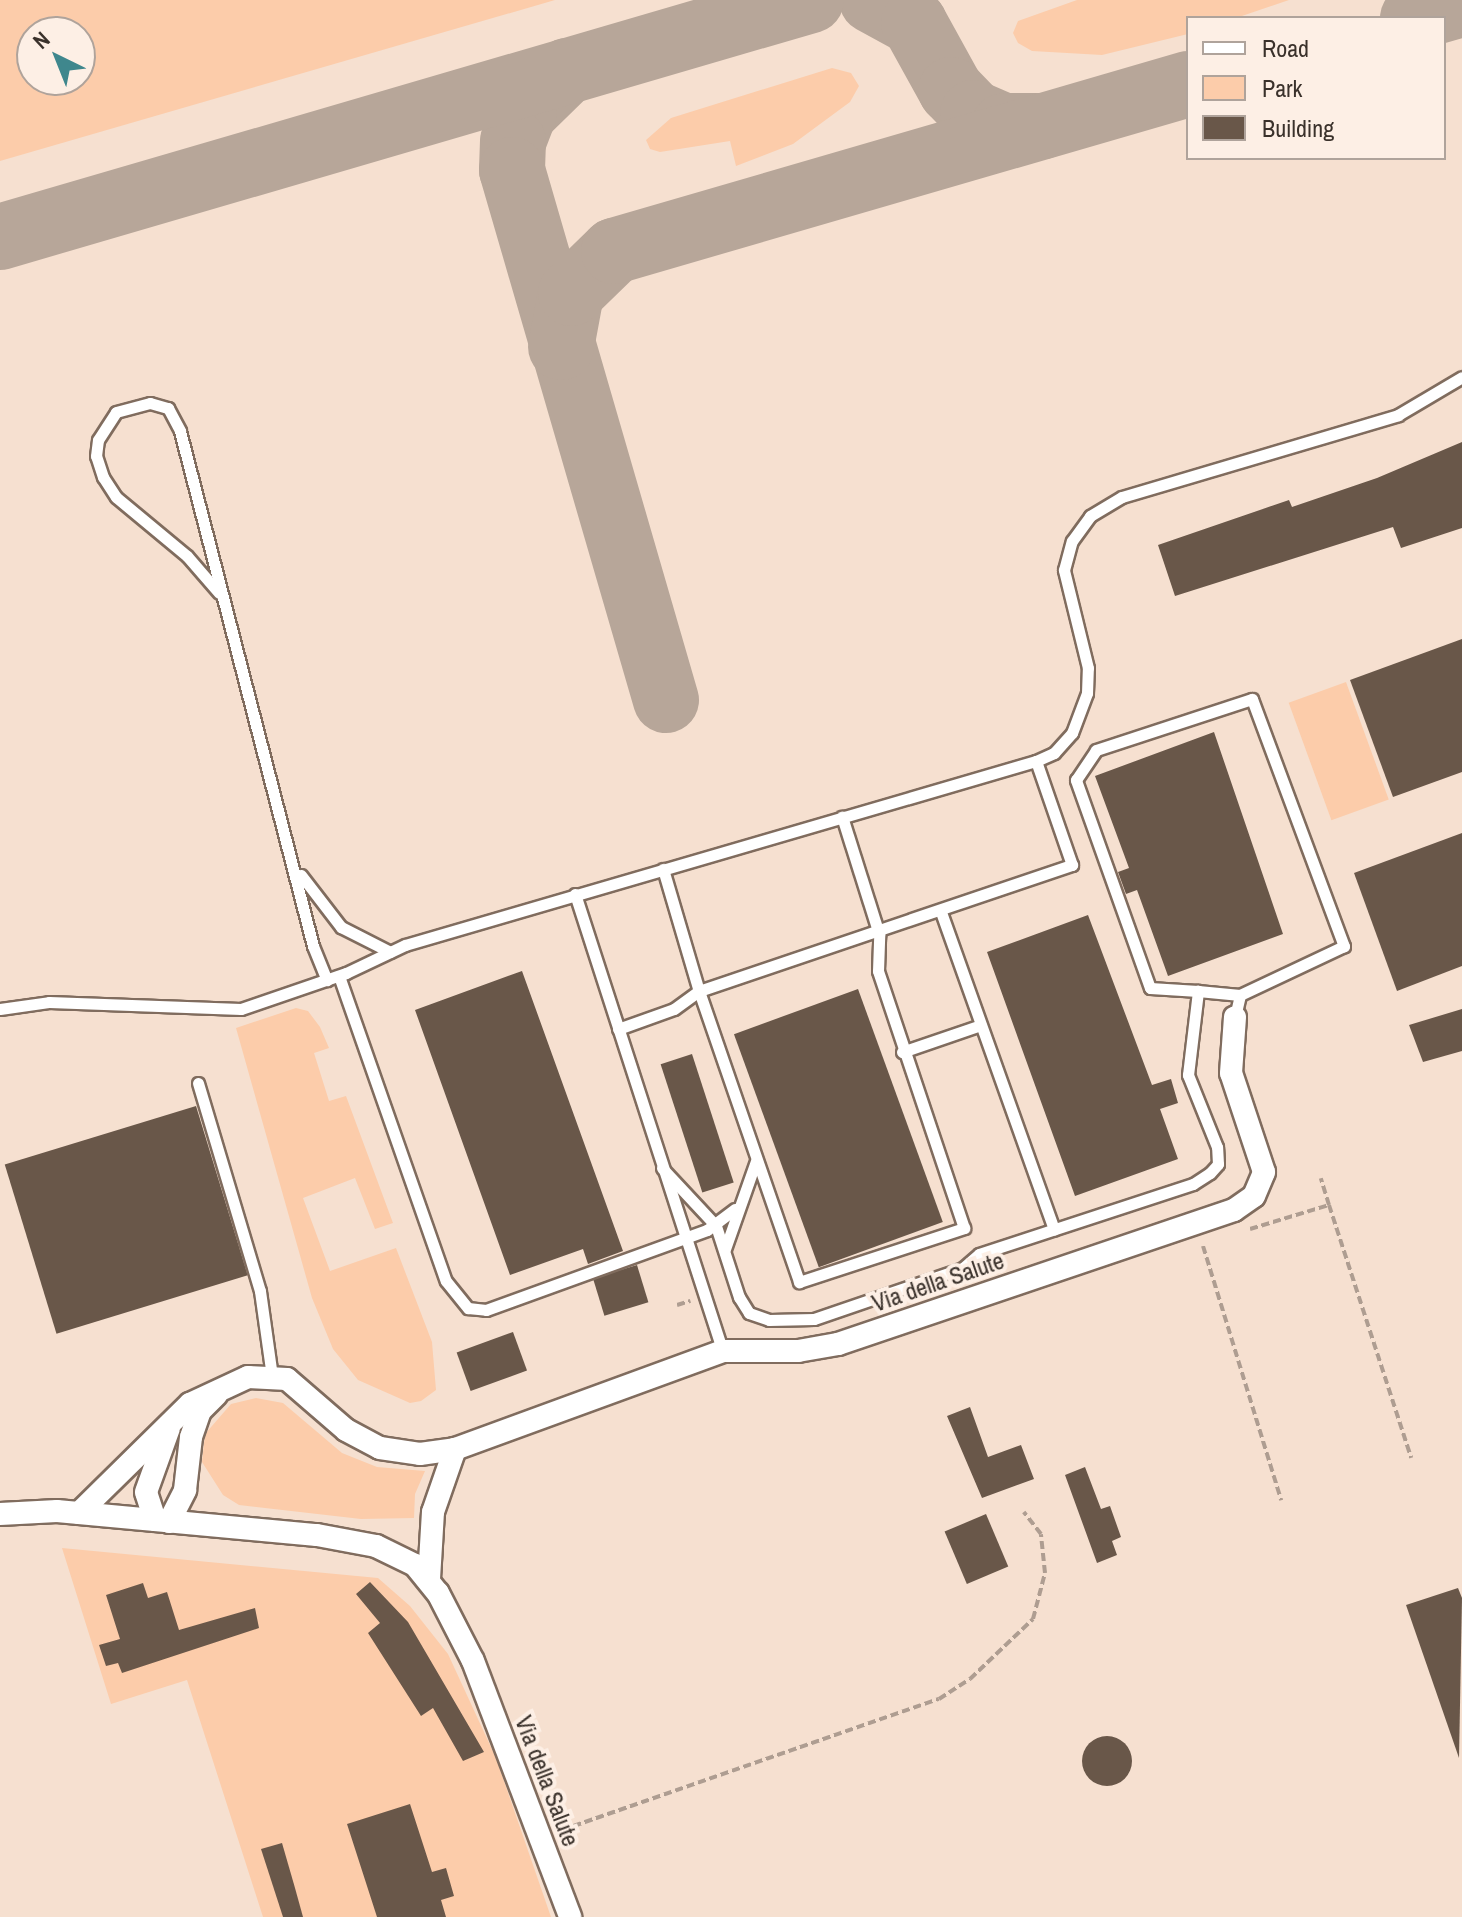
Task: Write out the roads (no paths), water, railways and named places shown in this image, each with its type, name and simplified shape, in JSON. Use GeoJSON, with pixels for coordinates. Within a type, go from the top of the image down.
{"type":"FeatureCollection","features":[{"type":"Feature","properties":{"kind":"street","name":"Via della Salute"},"geometry":{"type":"LineString","coordinates":[[272,1376],[287,1379],[346,1430],[380,1448],[420,1454],[455,1449],[723,1351],[798,1351],[838,1344],[1234,1210],[1254,1196],[1264,1172],[1231,1073],[1238,1006]]}},
{"type":"Feature","properties":{"kind":"street"},"geometry":{"type":"LineString","coordinates":[[79,1513],[190,1404],[233,1382],[272,1376]]}},
{"type":"Feature","properties":{"kind":"street"},"geometry":{"type":"LineString","coordinates":[[169,1427],[146,1492],[162,1521],[185,1490],[191,1437],[200,1411],[233,1382]]}},
{"type":"Feature","properties":{"kind":"street"},"geometry":{"type":"LineString","coordinates":[[429,1579],[433,1512],[455,1449]]}},
{"type":"Feature","properties":{"kind":"street","name":"Via della Salute"},"geometry":{"type":"LineString","coordinates":[[0,1514],[79,1513],[162,1521],[367,1544],[394,1553],[429,1579],[473,1661],[570,1917]]}},
{"type":"Feature","properties":{"kind":"lane"},"geometry":{"type":"LineString","coordinates":[[0,1009],[49,1002],[241,1009],[333,978],[390,952],[575,894],[1036,761],[1054,753],[1072,733],[1087,693],[1088,668],[1064,570],[1072,541],[1090,516],[1122,497],[1398,415],[1462,377]]}},
{"type":"Feature","properties":{"kind":"lane"},"geometry":{"type":"LineString","coordinates":[[219,593],[187,556],[116,497],[103,477],[96,456],[98,440],[116,412],[150,403],[168,408],[180,431],[219,593],[292,852],[313,946],[333,978],[446,1281],[468,1308],[486,1310],[685,1238],[716,1226],[735,1209]]}},
{"type":"Feature","properties":{"kind":"lane"},"geometry":{"type":"LineString","coordinates":[[1252,699],[1344,946],[1238,1006],[1198,991],[1150,988],[1076,780],[1096,750],[1252,699]]}},
{"type":"Feature","properties":{"kind":"lane"},"geometry":{"type":"LineString","coordinates":[[618,1029],[674,1009],[699,991],[879,934],[1072,865],[1036,761]]}},
{"type":"Feature","properties":{"kind":"lane"},"geometry":{"type":"LineString","coordinates":[[663,869],[699,991],[799,1282],[964,1228],[902,1052],[878,971],[879,934],[842,817]]}},
{"type":"Feature","properties":{"kind":"lane"},"geometry":{"type":"LineString","coordinates":[[292,852],[318,903],[341,927],[390,952]]}},
{"type":"Feature","properties":{"kind":"lane"},"geometry":{"type":"LineString","coordinates":[[575,894],[723,1351]]}},
{"type":"Feature","properties":{"kind":"lane"},"geometry":{"type":"LineString","coordinates":[[941,912],[1054,1229]]}},
{"type":"Feature","properties":{"kind":"lane"},"geometry":{"type":"LineString","coordinates":[[662,1168],[716,1226],[749,1313],[769,1320],[814,1319],[963,1268],[979,1254],[1193,1184],[1218,1164],[1217,1147],[1188,1075],[1198,991]]}},
{"type":"Feature","properties":{"kind":"lane"},"geometry":{"type":"LineString","coordinates":[[902,1052],[981,1025]]}},
{"type":"Feature","properties":{"kind":"lane"},"geometry":{"type":"LineString","coordinates":[[198,1083],[260,1291],[272,1376]]}},
{"type":"Feature","properties":{"kind":"lane"},"geometry":{"type":"LineString","coordinates":[[724,1253],[735,1209],[752,1180],[756,1161]]}}]}
